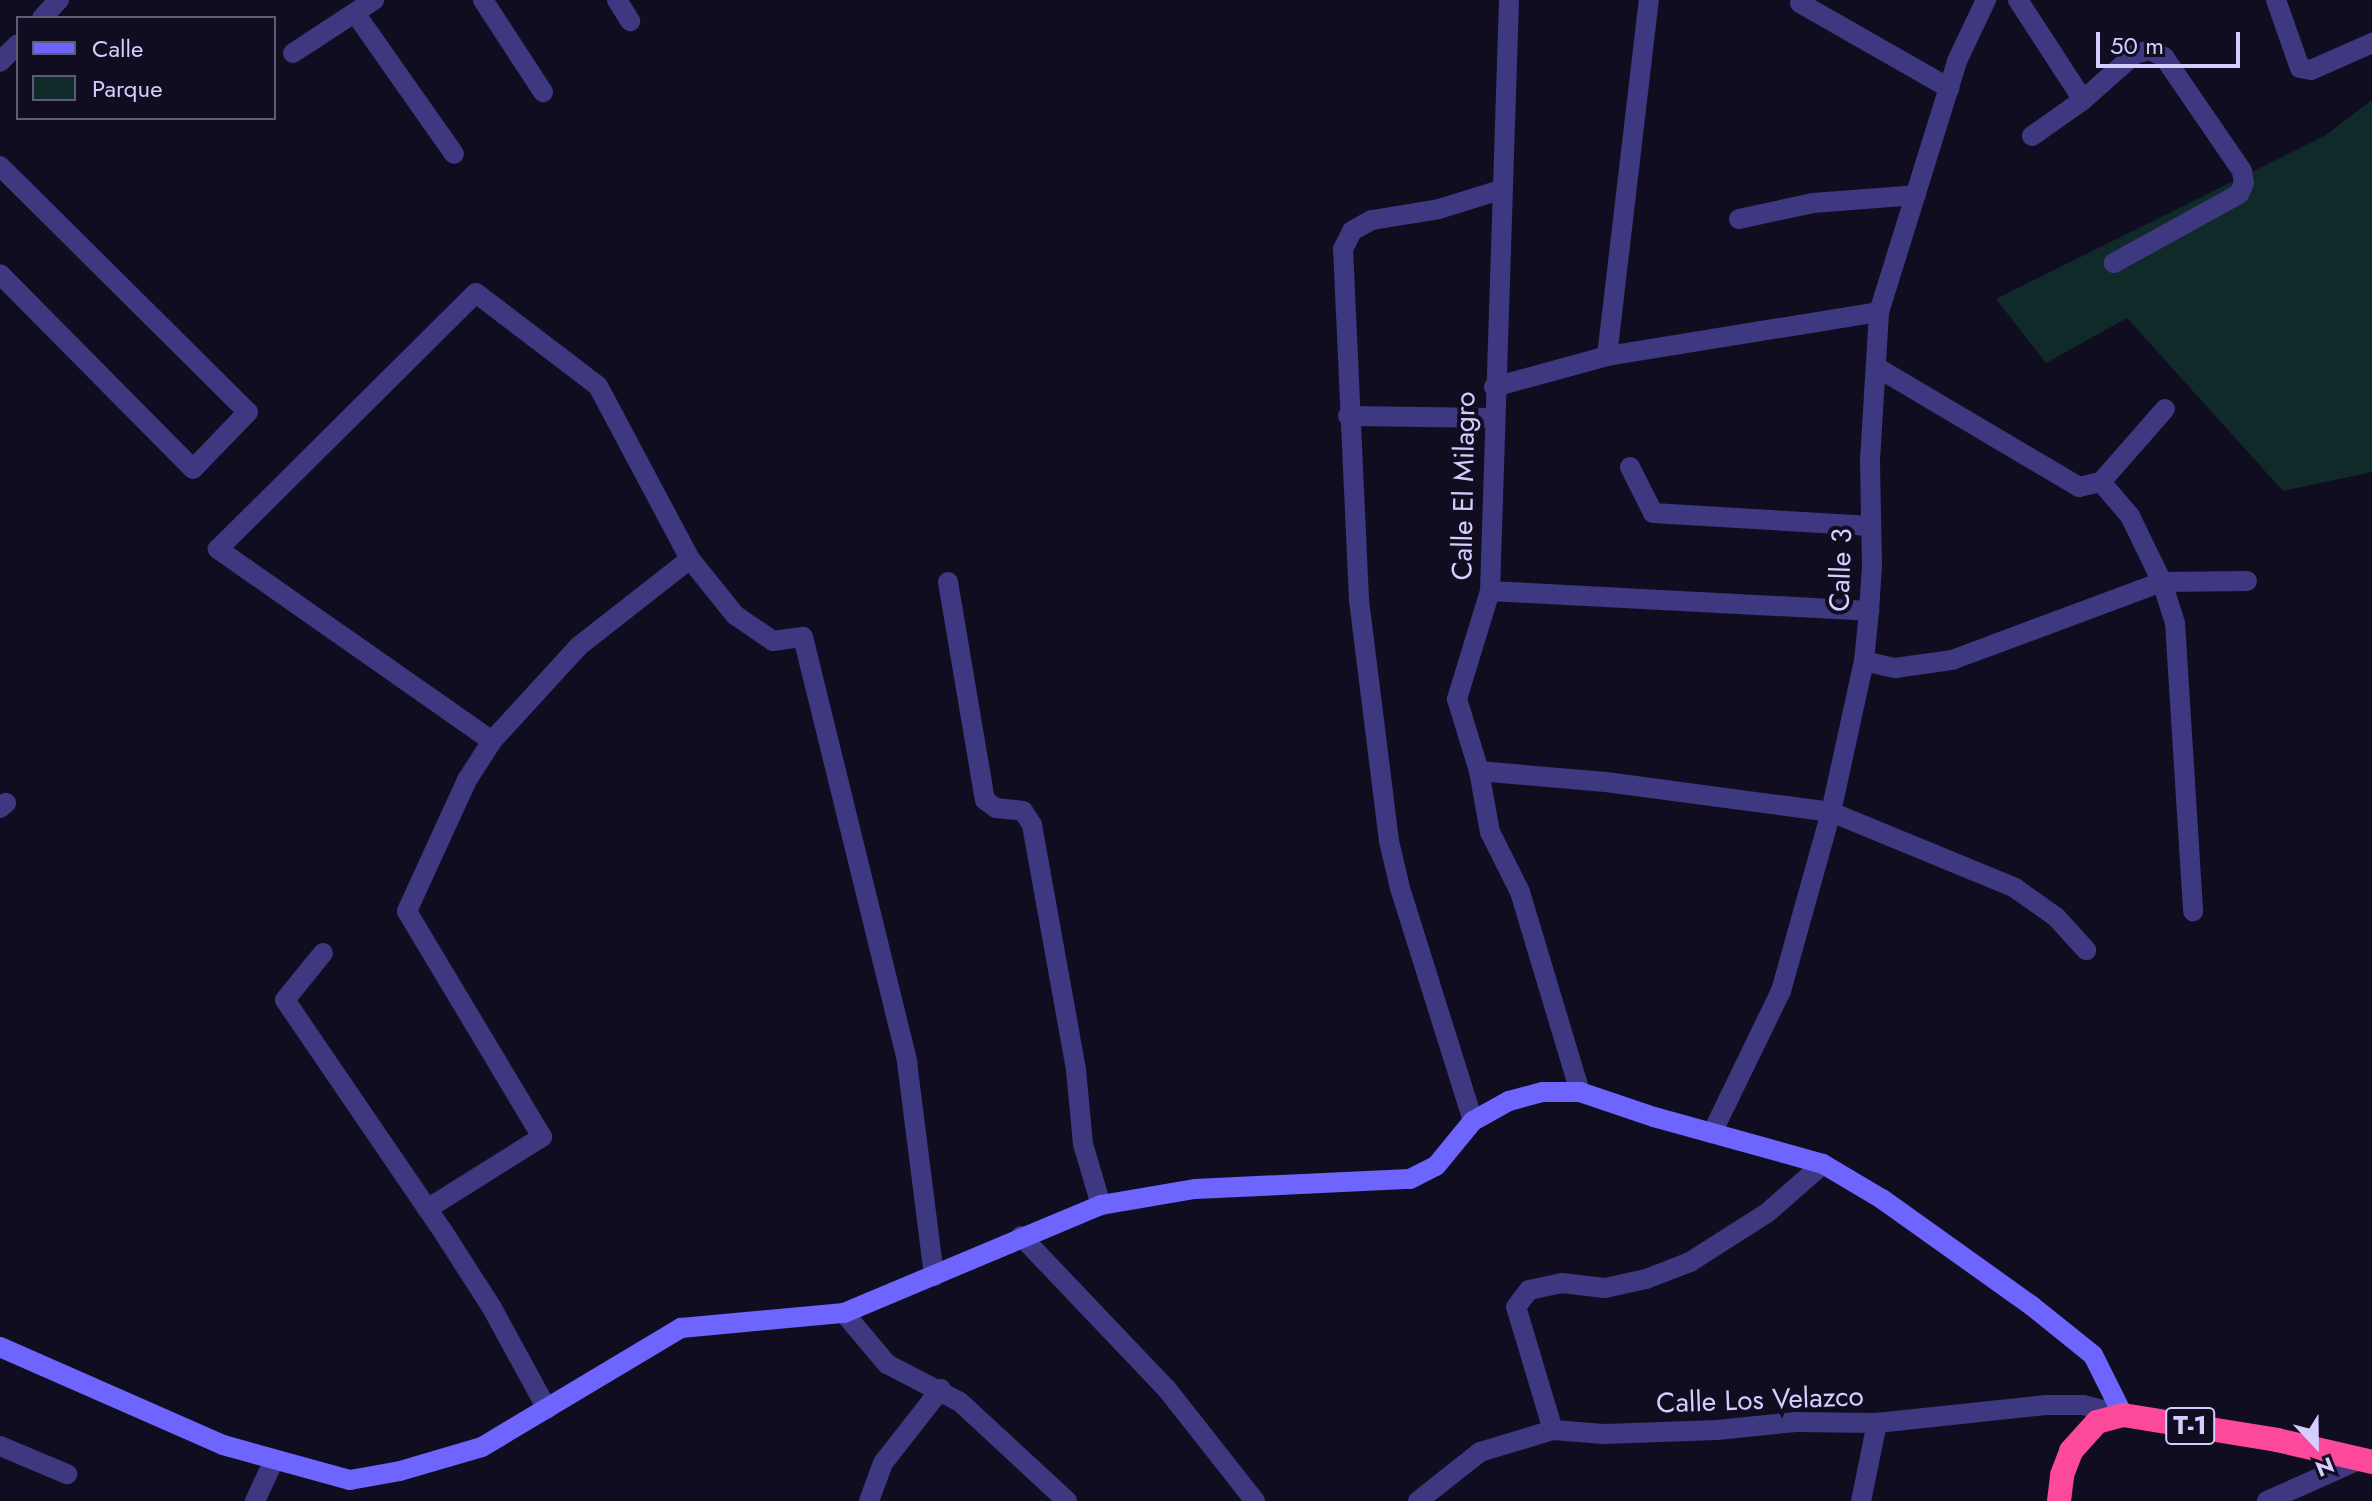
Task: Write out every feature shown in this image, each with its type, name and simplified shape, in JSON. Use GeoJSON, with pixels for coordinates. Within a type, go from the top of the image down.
{"type":"FeatureCollection","features":[{"type":"Feature","properties":{"kind":"highway","name":"T-1"},"geometry":{"type":"LineString","coordinates":[[2059,1501],[2062,1475],[2071,1451],[2097,1422],[2123,1415],[2368,1460]]}},
{"type":"Feature","properties":{"kind":"street"},"geometry":{"type":"LineString","coordinates":[[44,16],[59,0]]}},
{"type":"Feature","properties":{"kind":"street"},"geometry":{"type":"LineString","coordinates":[[293,53],[374,0]]}},
{"type":"Feature","properties":{"kind":"street"},"geometry":{"type":"LineString","coordinates":[[483,0],[543,92]]}},
{"type":"Feature","properties":{"kind":"street"},"geometry":{"type":"LineString","coordinates":[[617,0],[630,21]]}},
{"type":"Feature","properties":{"kind":"street","name":"Calle El Milagro"},"geometry":{"type":"LineString","coordinates":[[1509,0],[1500,190],[1490,591],[1457,699],[1479,771],[1490,832],[1520,892],[1580,1092]]}},
{"type":"Feature","properties":{"kind":"street"},"geometry":{"type":"LineString","coordinates":[[1607,356],[1649,0]]}},
{"type":"Feature","properties":{"kind":"street","name":"Calle 3"},"geometry":{"type":"LineString","coordinates":[[1712,1133],[1781,991],[1831,812],[1864,661],[1869,611],[1870,460],[1878,368],[1879,312],[1949,88],[1986,0]]}},
{"type":"Feature","properties":{"kind":"street"},"geometry":{"type":"LineString","coordinates":[[2018,0],[2083,100]]}},
{"type":"Feature","properties":{"kind":"street"},"geometry":{"type":"LineString","coordinates":[[2276,0],[2300,68],[2311,70],[2372,43]]}},
{"type":"Feature","properties":{"kind":"street"},"geometry":{"type":"LineString","coordinates":[[1800,3],[1949,88]]}},
{"type":"Feature","properties":{"kind":"street"},"geometry":{"type":"LineString","coordinates":[[355,13],[454,154]]}},
{"type":"Feature","properties":{"kind":"street"},"geometry":{"type":"LineString","coordinates":[[2032,136],[2083,100],[2135,54],[2157,51],[2244,177],[2239,194],[2114,263]]}},
{"type":"Feature","properties":{"kind":"street"},"geometry":{"type":"LineString","coordinates":[[0,166],[248,412],[193,469],[0,274]]}},
{"type":"Feature","properties":{"kind":"street"},"geometry":{"type":"LineString","coordinates":[[1473,1121],[1400,888],[1389,841],[1359,600],[1342,288],[1343,249],[1348,236],[1372,220],[1439,209],[1500,190]]}},
{"type":"Feature","properties":{"kind":"street"},"geometry":{"type":"LineString","coordinates":[[1739,219],[1813,203],[1916,195]]}},
{"type":"Feature","properties":{"kind":"street"},"geometry":{"type":"LineString","coordinates":[[492,741],[218,549],[476,293],[598,386],[690,559],[735,615],[773,641],[803,637],[907,1062],[934,1276]]}},
{"type":"Feature","properties":{"kind":"street"},"geometry":{"type":"LineString","coordinates":[[1494,387],[1607,356],[1879,312]]}},
{"type":"Feature","properties":{"kind":"street"},"geometry":{"type":"LineString","coordinates":[[1878,368],[2079,487],[2101,482],[2165,409]]}},
{"type":"Feature","properties":{"kind":"street"},"geometry":{"type":"LineString","coordinates":[[1348,416],[1495,418]]}},
{"type":"Feature","properties":{"kind":"street"},"geometry":{"type":"LineString","coordinates":[[1630,467],[1653,513],[1871,526]]}},
{"type":"Feature","properties":{"kind":"street"},"geometry":{"type":"LineString","coordinates":[[2101,482],[2130,516],[2162,582],[2175,623],[2193,911]]}},
{"type":"Feature","properties":{"kind":"street"},"geometry":{"type":"LineString","coordinates":[[427,1209],[542,1137],[407,911],[467,780],[492,741],[579,646],[690,559]]}},
{"type":"Feature","properties":{"kind":"street"},"geometry":{"type":"LineString","coordinates":[[1864,661],[1895,668],[1952,660],[2162,582],[2247,581]]}},
{"type":"Feature","properties":{"kind":"street"},"geometry":{"type":"LineString","coordinates":[[948,582],[985,800],[996,808],[1023,811],[1032,825],[1048,931],[1076,1070],[1083,1144],[1101,1205]]}},
{"type":"Feature","properties":{"kind":"street"},"geometry":{"type":"LineString","coordinates":[[1490,591],[1869,611]]}},
{"type":"Feature","properties":{"kind":"street"},"geometry":{"type":"LineString","coordinates":[[1479,771],[1606,782],[1831,812],[2015,888],[2056,917],[2086,950]]}},
{"type":"Feature","properties":{"kind":"street"},"geometry":{"type":"LineString","coordinates":[[323,953],[285,1000],[492,1308],[547,1409]]}},
{"type":"Feature","properties":{"kind":"street"},"geometry":{"type":"LineString","coordinates":[[0,1347],[223,1445],[350,1480],[482,1447],[681,1328],[844,1313],[1021,1236],[1101,1205],[1195,1189],[1410,1179],[1436,1166],[1473,1121],[1509,1101],[1543,1092],[1580,1092],[1823,1164],[1882,1199],[1964,1256],[2093,1355],[2123,1415]]}},
{"type":"Feature","properties":{"kind":"street"},"geometry":{"type":"LineString","coordinates":[[1553,1430],[1516,1307],[1529,1290],[1562,1283],[1605,1288],[1646,1279],[1690,1262],[1767,1213],[1823,1164]]}},
{"type":"Feature","properties":{"kind":"street"},"geometry":{"type":"LineString","coordinates":[[1021,1236],[1166,1388],[1255,1501]]}},
{"type":"Feature","properties":{"kind":"street"},"geometry":{"type":"LineString","coordinates":[[844,1313],[887,1364],[941,1389],[960,1402],[1067,1501]]}},
{"type":"Feature","properties":{"kind":"street"},"geometry":{"type":"LineString","coordinates":[[869,1501],[883,1463],[941,1389]]}},
{"type":"Feature","properties":{"kind":"street","name":"Calle Los Velazco"},"geometry":{"type":"LineString","coordinates":[[1418,1501],[1480,1452],[1553,1430],[1604,1434],[1717,1430],[1796,1422],[1877,1423],[2046,1405],[2083,1405],[2123,1415]]}},
{"type":"Feature","properties":{"kind":"street"},"geometry":{"type":"LineString","coordinates":[[1861,1501],[1877,1423]]}},
{"type":"Feature","properties":{"kind":"street"},"geometry":{"type":"LineString","coordinates":[[0,1446],[67,1474]]}},
{"type":"Feature","properties":{"kind":"street"},"geometry":{"type":"LineString","coordinates":[[255,1501],[274,1460]]}},
{"type":"Feature","properties":{"kind":"street"},"geometry":{"type":"LineString","coordinates":[[2267,1501],[2368,1460]]}},
{"type":"Feature","properties":{"kind":"green space"},"geometry":{"type":"Polygon","coordinates":[[[2372,100],[2372,472],[2283,491],[2127,318],[2046,363],[1996,299],[2326,135],[2372,100]]]}}]}
